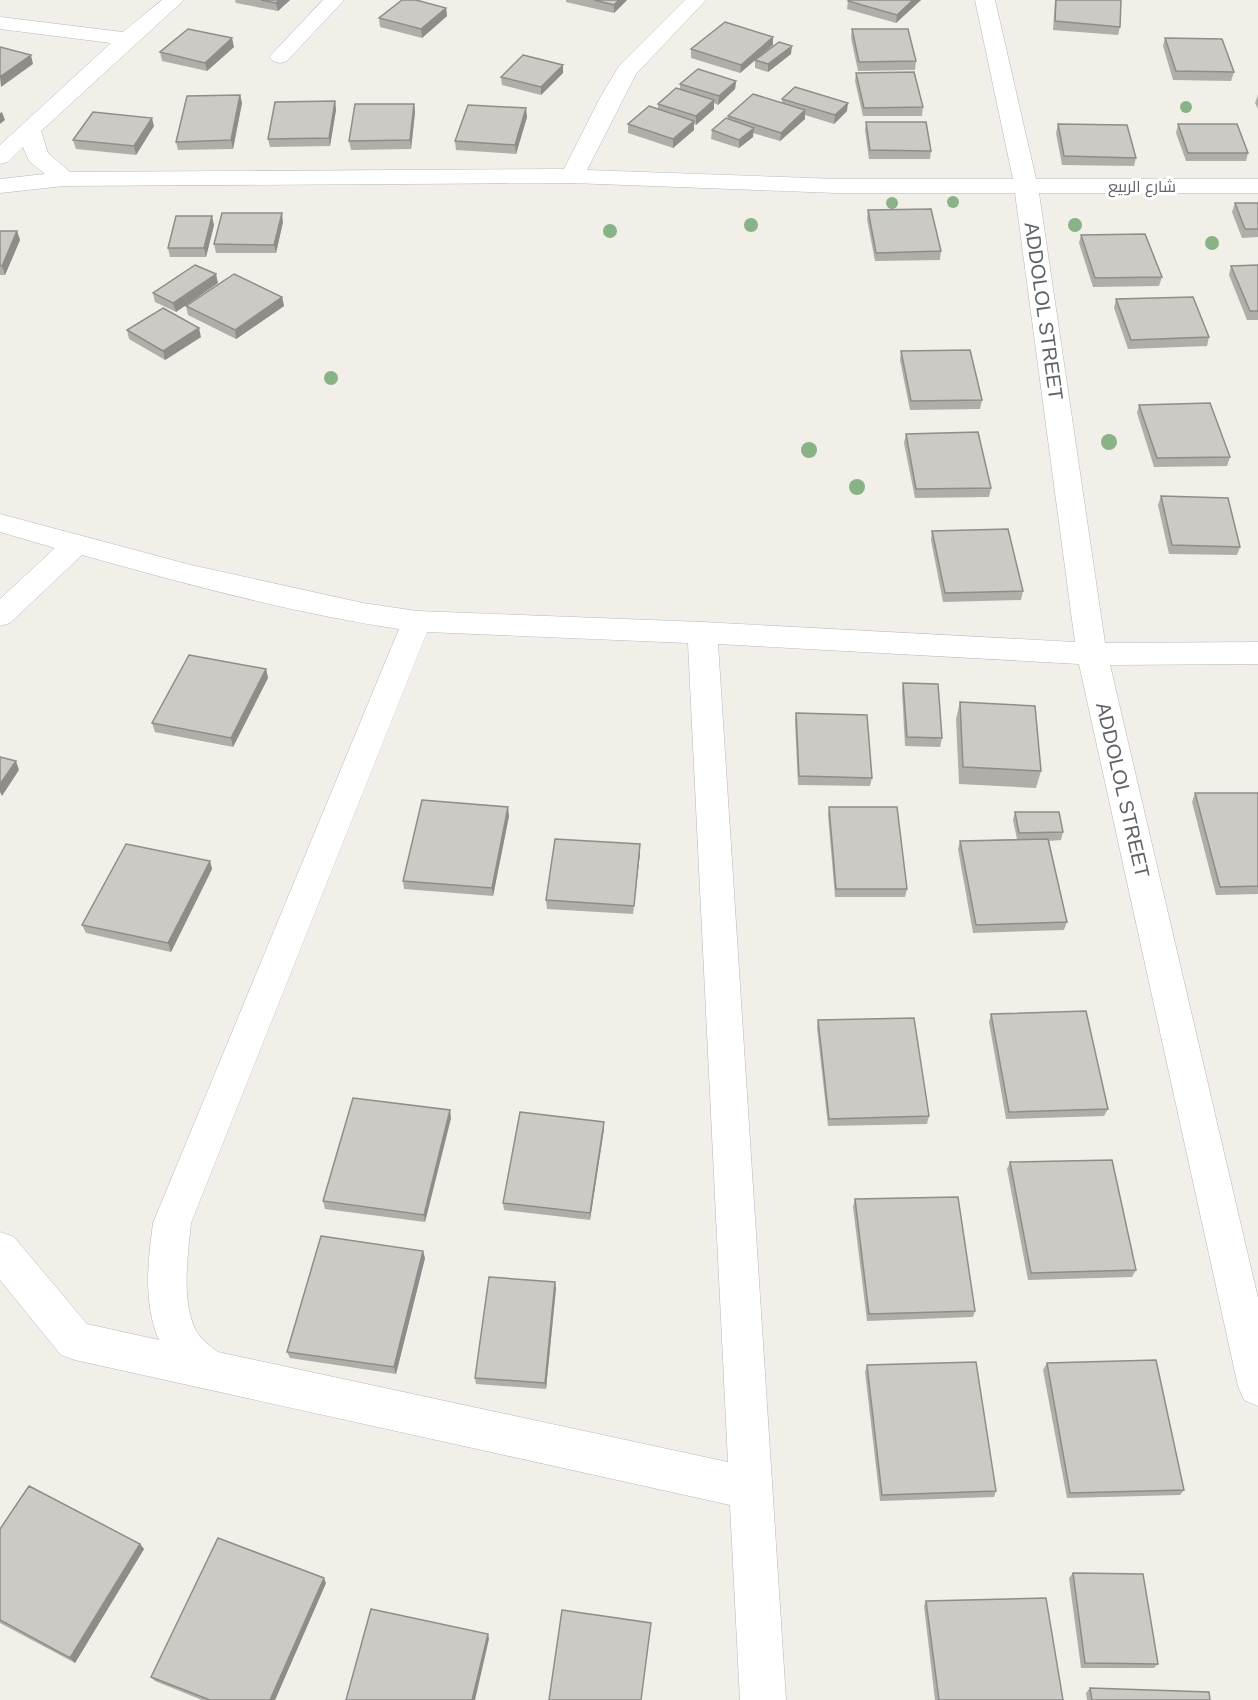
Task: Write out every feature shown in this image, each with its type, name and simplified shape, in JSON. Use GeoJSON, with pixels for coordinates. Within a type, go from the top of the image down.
{"type":"FeatureCollection","features":[{"type":"Feature","properties":{"kind":"street"},"geometry":{"type":"LineString","coordinates":[[0,157],[128,39],[174,0]]}},
{"type":"Feature","properties":{"kind":"street"},"geometry":{"type":"LineString","coordinates":[[280,57],[334,0]]}},
{"type":"Feature","properties":{"kind":"street"},"geometry":{"type":"LineString","coordinates":[[572,176],[627,71],[696,0]]}},
{"type":"Feature","properties":{"kind":"street","name":"ADDOLOL STREET"},"geometry":{"type":"LineString","coordinates":[[985,0],[1026,186],[1092,654],[1258,1386]]}},
{"type":"Feature","properties":{"kind":"street"},"geometry":{"type":"LineString","coordinates":[[0,23],[128,39]]}},
{"type":"Feature","properties":{"kind":"street"},"geometry":{"type":"LineString","coordinates":[[30,130],[37,156],[64,179]]}},
{"type":"Feature","properties":{"kind":"street","name":"شارع الربيع"},"geometry":{"type":"LineString","coordinates":[[0,186],[64,179],[572,176],[837,186],[1258,186]]}},
{"type":"Feature","properties":{"kind":"street"},"geometry":{"type":"LineString","coordinates":[[0,523],[191,575],[363,614],[417,621],[702,633],[1092,654],[1258,653]]}},
{"type":"Feature","properties":{"kind":"street"},"geometry":{"type":"LineString","coordinates":[[0,616],[76,544]]}},
{"type":"Feature","properties":{"kind":"street"},"geometry":{"type":"LineString","coordinates":[[207,1370],[181,1344],[171,1314],[167,1266],[172,1223],[417,621]]}},
{"type":"Feature","properties":{"kind":"street"},"geometry":{"type":"LineString","coordinates":[[702,633],[763,1700]]}},
{"type":"Feature","properties":{"kind":"street"},"geometry":{"type":"LineString","coordinates":[[0,1250],[75,1341],[750,1488]]}},
{"type":"Feature","properties":{"kind":"building"},"geometry":{"type":"Polygon","coordinates":[[[261,0],[279,0],[276,3],[261,0]]]}},
{"type":"Feature","properties":{"kind":"building"},"geometry":{"type":"Polygon","coordinates":[[[402,0],[416,0],[446,8],[421,29],[379,18],[402,0]]]}},
{"type":"Feature","properties":{"kind":"building"},"geometry":{"type":"Polygon","coordinates":[[[594,0],[619,0],[614,5],[594,0]]]}},
{"type":"Feature","properties":{"kind":"building"},"geometry":{"type":"Polygon","coordinates":[[[849,0],[913,0],[897,15],[849,0]]]}},
{"type":"Feature","properties":{"kind":"building"},"geometry":{"type":"Polygon","coordinates":[[[1056,0],[1121,0],[1120,27],[1055,21],[1056,0]]]}},
{"type":"Feature","properties":{"kind":"building"},"geometry":{"type":"Polygon","coordinates":[[[725,22],[773,37],[741,65],[691,49],[725,22]]]}},
{"type":"Feature","properties":{"kind":"building"},"geometry":{"type":"Polygon","coordinates":[[[188,29],[232,38],[205,63],[160,52],[188,29]]]}},
{"type":"Feature","properties":{"kind":"building"},"geometry":{"type":"Polygon","coordinates":[[[852,29],[908,29],[916,61],[859,62],[852,29]]]}},
{"type":"Feature","properties":{"kind":"building"},"geometry":{"type":"Polygon","coordinates":[[[1165,38],[1222,39],[1234,72],[1176,71],[1165,38]]]}},
{"type":"Feature","properties":{"kind":"building"},"geometry":{"type":"Polygon","coordinates":[[[779,42],[792,46],[768,64],[755,60],[779,42]]]}},
{"type":"Feature","properties":{"kind":"building"},"geometry":{"type":"Polygon","coordinates":[[[0,47],[31,55],[0,77],[0,47]]]}},
{"type":"Feature","properties":{"kind":"building"},"geometry":{"type":"Polygon","coordinates":[[[523,55],[563,65],[541,87],[501,77],[523,55]]]}},
{"type":"Feature","properties":{"kind":"building"},"geometry":{"type":"Polygon","coordinates":[[[698,69],[736,81],[719,96],[680,84],[698,69]]]}},
{"type":"Feature","properties":{"kind":"building"},"geometry":{"type":"Polygon","coordinates":[[[914,72],[923,107],[864,108],[856,73],[914,72]]]}},
{"type":"Feature","properties":{"kind":"building"},"geometry":{"type":"Polygon","coordinates":[[[795,87],[848,103],[835,115],[782,99],[795,87]]]}},
{"type":"Feature","properties":{"kind":"building"},"geometry":{"type":"Polygon","coordinates":[[[676,88],[714,100],[696,116],[658,104],[676,88]]]}},
{"type":"Feature","properties":{"kind":"building"},"geometry":{"type":"Polygon","coordinates":[[[753,94],[805,110],[781,133],[728,116],[753,94]]]}},
{"type":"Feature","properties":{"kind":"building"},"geometry":{"type":"Polygon","coordinates":[[[240,95],[231,140],[176,142],[187,96],[240,95]]]}},
{"type":"Feature","properties":{"kind":"building"},"geometry":{"type":"Polygon","coordinates":[[[335,101],[329,138],[268,139],[275,102],[335,101]]]}},
{"type":"Feature","properties":{"kind":"building"},"geometry":{"type":"Polygon","coordinates":[[[355,104],[414,104],[410,140],[349,141],[355,104]]]}},
{"type":"Feature","properties":{"kind":"building"},"geometry":{"type":"Polygon","coordinates":[[[468,105],[526,108],[515,145],[455,141],[468,105]]]}},
{"type":"Feature","properties":{"kind":"building"},"geometry":{"type":"Polygon","coordinates":[[[649,106],[694,121],[673,139],[628,124],[649,106]]]}},
{"type":"Feature","properties":{"kind":"building"},"geometry":{"type":"Polygon","coordinates":[[[93,112],[152,118],[134,146],[73,140],[93,112]]]}},
{"type":"Feature","properties":{"kind":"building"},"geometry":{"type":"Polygon","coordinates":[[[726,118],[754,128],[739,140],[712,130],[726,118]]]}},
{"type":"Feature","properties":{"kind":"building"},"geometry":{"type":"Polygon","coordinates":[[[866,122],[926,122],[931,151],[870,150],[866,122]]]}},
{"type":"Feature","properties":{"kind":"building"},"geometry":{"type":"Polygon","coordinates":[[[1058,124],[1127,125],[1136,158],[1064,156],[1058,124]]]}},
{"type":"Feature","properties":{"kind":"building"},"geometry":{"type":"Polygon","coordinates":[[[1178,124],[1237,124],[1248,153],[1188,153],[1178,124]]]}},
{"type":"Feature","properties":{"kind":"building"},"geometry":{"type":"Polygon","coordinates":[[[1235,203],[1258,203],[1258,229],[1245,229],[1235,203]]]}},
{"type":"Feature","properties":{"kind":"building"},"geometry":{"type":"Polygon","coordinates":[[[931,209],[941,251],[876,253],[868,210],[931,209]]]}},
{"type":"Feature","properties":{"kind":"building"},"geometry":{"type":"Polygon","coordinates":[[[222,213],[282,213],[274,245],[214,244],[222,213]]]}},
{"type":"Feature","properties":{"kind":"building"},"geometry":{"type":"Polygon","coordinates":[[[176,216],[212,216],[204,248],[168,248],[176,216]]]}},
{"type":"Feature","properties":{"kind":"building"},"geometry":{"type":"Polygon","coordinates":[[[0,231],[17,231],[2,266],[0,266],[0,231]]]}},
{"type":"Feature","properties":{"kind":"building"},"geometry":{"type":"Polygon","coordinates":[[[1145,234],[1162,277],[1095,278],[1081,235],[1145,234]]]}},
{"type":"Feature","properties":{"kind":"building"},"geometry":{"type":"Polygon","coordinates":[[[195,265],[216,274],[173,303],[153,293],[195,265]]]}},
{"type":"Feature","properties":{"kind":"building"},"geometry":{"type":"Polygon","coordinates":[[[1258,265],[1258,311],[1250,311],[1231,266],[1258,265]]]}},
{"type":"Feature","properties":{"kind":"building"},"geometry":{"type":"Polygon","coordinates":[[[234,274],[282,297],[235,330],[186,306],[234,274]]]}},
{"type":"Feature","properties":{"kind":"building"},"geometry":{"type":"Polygon","coordinates":[[[1193,297],[1209,337],[1131,340],[1116,299],[1193,297]]]}},
{"type":"Feature","properties":{"kind":"building"},"geometry":{"type":"Polygon","coordinates":[[[163,308],[199,328],[163,351],[127,330],[163,308]]]}},
{"type":"Feature","properties":{"kind":"building"},"geometry":{"type":"Polygon","coordinates":[[[970,350],[982,400],[911,401],[901,351],[970,350]]]}},
{"type":"Feature","properties":{"kind":"building"},"geometry":{"type":"Polygon","coordinates":[[[1210,403],[1230,457],[1157,458],[1139,405],[1210,403]]]}},
{"type":"Feature","properties":{"kind":"building"},"geometry":{"type":"Polygon","coordinates":[[[978,432],[991,488],[916,489],[906,434],[978,432]]]}},
{"type":"Feature","properties":{"kind":"building"},"geometry":{"type":"Polygon","coordinates":[[[1161,496],[1228,498],[1240,547],[1172,545],[1161,496]]]}},
{"type":"Feature","properties":{"kind":"building"},"geometry":{"type":"Polygon","coordinates":[[[1008,529],[1023,591],[945,593],[932,531],[1008,529]]]}},
{"type":"Feature","properties":{"kind":"building"},"geometry":{"type":"Polygon","coordinates":[[[189,655],[266,669],[231,738],[152,723],[189,655]]]}},
{"type":"Feature","properties":{"kind":"building"},"geometry":{"type":"Polygon","coordinates":[[[903,683],[938,684],[942,738],[907,737],[903,683]]]}},
{"type":"Feature","properties":{"kind":"building"},"geometry":{"type":"Polygon","coordinates":[[[960,702],[1035,706],[1041,771],[963,767],[960,702]]]}},
{"type":"Feature","properties":{"kind":"building"},"geometry":{"type":"Polygon","coordinates":[[[796,713],[867,715],[872,778],[799,776],[796,713]]]}},
{"type":"Feature","properties":{"kind":"building"},"geometry":{"type":"Polygon","coordinates":[[[0,757],[16,761],[0,784],[0,757]]]}},
{"type":"Feature","properties":{"kind":"building"},"geometry":{"type":"Polygon","coordinates":[[[1195,793],[1258,793],[1258,886],[1220,887],[1195,793]]]}},
{"type":"Feature","properties":{"kind":"building"},"geometry":{"type":"Polygon","coordinates":[[[422,800],[508,807],[492,888],[403,881],[422,800]]]}},
{"type":"Feature","properties":{"kind":"building"},"geometry":{"type":"Polygon","coordinates":[[[829,807],[897,807],[907,889],[836,889],[829,807]]]}},
{"type":"Feature","properties":{"kind":"building"},"geometry":{"type":"Polygon","coordinates":[[[1015,812],[1059,812],[1063,832],[1019,833],[1015,812]]]}},
{"type":"Feature","properties":{"kind":"building"},"geometry":{"type":"Polygon","coordinates":[[[555,839],[640,844],[634,906],[546,900],[555,839]]]}},
{"type":"Feature","properties":{"kind":"building"},"geometry":{"type":"Polygon","coordinates":[[[1048,839],[1067,922],[976,925],[960,841],[1048,839]]]}},
{"type":"Feature","properties":{"kind":"building"},"geometry":{"type":"Polygon","coordinates":[[[126,844],[210,861],[168,943],[82,925],[126,844]]]}},
{"type":"Feature","properties":{"kind":"building"},"geometry":{"type":"Polygon","coordinates":[[[1086,1011],[1108,1109],[1009,1112],[991,1014],[1086,1011]]]}},
{"type":"Feature","properties":{"kind":"building"},"geometry":{"type":"Polygon","coordinates":[[[914,1018],[929,1116],[829,1119],[818,1020],[914,1018]]]}},
{"type":"Feature","properties":{"kind":"building"},"geometry":{"type":"Polygon","coordinates":[[[353,1098],[450,1110],[424,1215],[323,1201],[353,1098]]]}},
{"type":"Feature","properties":{"kind":"building"},"geometry":{"type":"Polygon","coordinates":[[[520,1112],[604,1122],[590,1213],[503,1203],[520,1112]]]}},
{"type":"Feature","properties":{"kind":"building"},"geometry":{"type":"Polygon","coordinates":[[[1112,1160],[1136,1270],[1031,1273],[1010,1162],[1112,1160]]]}},
{"type":"Feature","properties":{"kind":"building"},"geometry":{"type":"Polygon","coordinates":[[[958,1197],[975,1311],[869,1314],[855,1199],[958,1197]]]}},
{"type":"Feature","properties":{"kind":"building"},"geometry":{"type":"Polygon","coordinates":[[[321,1236],[423,1251],[394,1367],[287,1352],[321,1236]]]}},
{"type":"Feature","properties":{"kind":"building"},"geometry":{"type":"Polygon","coordinates":[[[489,1277],[555,1282],[545,1383],[475,1378],[489,1277]]]}},
{"type":"Feature","properties":{"kind":"building"},"geometry":{"type":"Polygon","coordinates":[[[1156,1360],[1184,1490],[1070,1493],[1047,1363],[1156,1360]]]}},
{"type":"Feature","properties":{"kind":"building"},"geometry":{"type":"Polygon","coordinates":[[[976,1362],[996,1491],[882,1495],[867,1365],[976,1362]]]}},
{"type":"Feature","properties":{"kind":"building"},"geometry":{"type":"Polygon","coordinates":[[[29,1486],[140,1544],[70,1658],[0,1620],[0,1529],[29,1486]]]}},
{"type":"Feature","properties":{"kind":"building"},"geometry":{"type":"Polygon","coordinates":[[[218,1538],[324,1578],[270,1700],[210,1700],[151,1677],[218,1538]]]}},
{"type":"Feature","properties":{"kind":"building"},"geometry":{"type":"Polygon","coordinates":[[[1073,1573],[1143,1574],[1158,1664],[1085,1663],[1073,1573]]]}},
{"type":"Feature","properties":{"kind":"building"},"geometry":{"type":"Polygon","coordinates":[[[1046,1598],[1063,1700],[939,1700],[926,1601],[1046,1598]]]}},
{"type":"Feature","properties":{"kind":"building"},"geometry":{"type":"Polygon","coordinates":[[[371,1609],[488,1634],[472,1700],[346,1700],[371,1609]]]}},
{"type":"Feature","properties":{"kind":"building"},"geometry":{"type":"Polygon","coordinates":[[[562,1610],[651,1623],[641,1700],[549,1700],[562,1610]]]}},
{"type":"Feature","properties":{"kind":"building"},"geometry":{"type":"Polygon","coordinates":[[[1090,1688],[1209,1692],[1210,1700],[1092,1700],[1090,1688]]]}}]}
